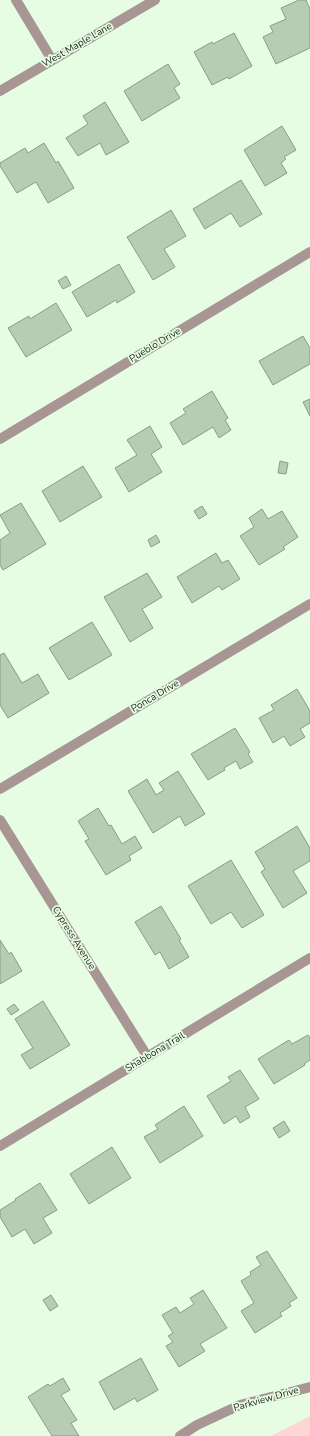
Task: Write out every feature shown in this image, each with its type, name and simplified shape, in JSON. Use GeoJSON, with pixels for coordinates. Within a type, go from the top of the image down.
{"type":"FeatureCollection","features":[{"type":"Feature","properties":{"kind":"street"},"geometry":{"type":"LineString","coordinates":[[16,0],[52,60]]}},
{"type":"Feature","properties":{"kind":"street","name":"West Maple Lane"},"geometry":{"type":"LineString","coordinates":[[0,91],[155,0]]}},
{"type":"Feature","properties":{"kind":"street","name":"Pueblo Drive"},"geometry":{"type":"LineString","coordinates":[[0,439],[310,252]]}},
{"type":"Feature","properties":{"kind":"street","name":"Ponca Drive"},"geometry":{"type":"LineString","coordinates":[[0,789],[310,604]]}},
{"type":"Feature","properties":{"kind":"street","name":"Cypress Avenue"},"geometry":{"type":"LineString","coordinates":[[0,820],[147,1056]]}},
{"type":"Feature","properties":{"kind":"street","name":"Shabbona Trail"},"geometry":{"type":"LineString","coordinates":[[0,1146],[310,958]]}},
{"type":"Feature","properties":{"kind":"street","name":"Parkview Drive"},"geometry":{"type":"LineString","coordinates":[[180,1436],[197,1425],[240,1404],[310,1387]]}},
{"type":"Feature","properties":{"kind":"shaded area"},"geometry":{"type":"Polygon","coordinates":[[[310,1416],[310,1436],[271,1436],[310,1416]]]}},
{"type":"Feature","properties":{"kind":"building"},"geometry":{"type":"Polygon","coordinates":[[[299,0],[306,0],[310,9],[310,48],[276,64],[263,37],[273,32],[270,26],[286,19],[281,8],[299,0]]]}},
{"type":"Feature","properties":{"kind":"building"},"geometry":{"type":"Polygon","coordinates":[[[234,33],[252,66],[229,79],[228,77],[212,85],[194,52],[212,42],[213,44],[234,33]]]}},
{"type":"Feature","properties":{"kind":"building"},"geometry":{"type":"Polygon","coordinates":[[[168,64],[180,84],[174,88],[180,98],[142,121],[124,91],[168,64]]]}},
{"type":"Feature","properties":{"kind":"building"},"geometry":{"type":"Polygon","coordinates":[[[105,102],[129,142],[106,155],[100,143],[78,156],[66,138],[88,124],[83,116],[105,102]]]}},
{"type":"Feature","properties":{"kind":"building"},"geometry":{"type":"Polygon","coordinates":[[[282,126],[296,150],[284,157],[286,159],[281,163],[287,173],[265,186],[244,150],[282,126]]]}},
{"type":"Feature","properties":{"kind":"building"},"geometry":{"type":"Polygon","coordinates":[[[44,143],[56,163],[58,161],[74,188],[48,203],[36,182],[17,193],[0,166],[0,163],[25,148],[28,153],[44,143]]]}},
{"type":"Feature","properties":{"kind":"building"},"geometry":{"type":"Polygon","coordinates":[[[241,180],[262,214],[240,227],[231,213],[205,229],[193,209],[241,180]]]}},
{"type":"Feature","properties":{"kind":"building"},"geometry":{"type":"Polygon","coordinates":[[[171,210],[186,236],[164,249],[175,267],[153,280],[127,237],[171,210]]]}},
{"type":"Feature","properties":{"kind":"building"},"geometry":{"type":"Polygon","coordinates":[[[119,264],[135,292],[117,303],[116,300],[87,317],[72,292],[119,264]]]}},
{"type":"Feature","properties":{"kind":"building"},"geometry":{"type":"Polygon","coordinates":[[[66,276],[71,285],[63,289],[58,281],[66,276]]]}},
{"type":"Feature","properties":{"kind":"building"},"geometry":{"type":"Polygon","coordinates":[[[56,303],[72,330],[26,357],[8,328],[29,316],[30,319],[56,303]]]}},
{"type":"Feature","properties":{"kind":"building"},"geometry":{"type":"Polygon","coordinates":[[[303,336],[310,348],[310,364],[273,385],[259,361],[303,336]]]}},
{"type":"Feature","properties":{"kind":"building"},"geometry":{"type":"Polygon","coordinates":[[[212,391],[228,418],[225,420],[231,430],[219,438],[213,427],[183,445],[170,423],[186,413],[183,409],[212,391]]]}},
{"type":"Feature","properties":{"kind":"building"},"geometry":{"type":"Polygon","coordinates":[[[310,399],[310,416],[303,402],[310,399]]]}},
{"type":"Feature","properties":{"kind":"building"},"geometry":{"type":"Polygon","coordinates":[[[150,426],[162,447],[151,454],[162,472],[129,492],[115,468],[137,455],[127,440],[150,426]]]}},
{"type":"Feature","properties":{"kind":"building"},"geometry":{"type":"Polygon","coordinates":[[[280,461],[288,463],[286,474],[278,473],[280,461]]]}},
{"type":"Feature","properties":{"kind":"building"},"geometry":{"type":"Polygon","coordinates":[[[83,466],[102,497],[60,522],[42,491],[83,466]]]}},
{"type":"Feature","properties":{"kind":"building"},"geometry":{"type":"Polygon","coordinates":[[[21,503],[46,544],[3,570],[0,565],[0,540],[10,533],[0,515],[21,503]]]}},
{"type":"Feature","properties":{"kind":"building"},"geometry":{"type":"Polygon","coordinates":[[[202,506],[207,514],[199,519],[194,511],[202,506]]]}},
{"type":"Feature","properties":{"kind":"building"},"geometry":{"type":"Polygon","coordinates":[[[262,509],[268,519],[282,511],[298,537],[283,547],[285,549],[259,565],[240,536],[254,527],[249,518],[262,509]]]}},
{"type":"Feature","properties":{"kind":"building"},"geometry":{"type":"Polygon","coordinates":[[[156,535],[160,542],[151,547],[148,540],[156,535]]]}},
{"type":"Feature","properties":{"kind":"building"},"geometry":{"type":"Polygon","coordinates":[[[216,553],[222,563],[228,560],[240,579],[222,590],[219,586],[192,603],[177,577],[216,553]]]}},
{"type":"Feature","properties":{"kind":"building"},"geometry":{"type":"Polygon","coordinates":[[[147,573],[162,597],[142,609],[153,628],[130,642],[104,597],[147,573]]]}},
{"type":"Feature","properties":{"kind":"building"},"geometry":{"type":"Polygon","coordinates":[[[92,622],[112,655],[69,680],[49,648],[92,622]]]}},
{"type":"Feature","properties":{"kind":"building"},"geometry":{"type":"Polygon","coordinates":[[[4,653],[22,683],[38,674],[49,693],[8,718],[0,705],[0,655],[4,653]]]}},
{"type":"Feature","properties":{"kind":"building"},"geometry":{"type":"Polygon","coordinates":[[[297,689],[310,711],[310,723],[300,729],[305,737],[290,746],[284,736],[273,743],[259,718],[274,710],[271,705],[297,689]]]}},
{"type":"Feature","properties":{"kind":"building"},"geometry":{"type":"Polygon","coordinates":[[[235,728],[250,752],[248,754],[253,762],[240,769],[236,761],[224,768],[225,770],[208,780],[191,754],[235,728]]]}},
{"type":"Feature","properties":{"kind":"building"},"geometry":{"type":"Polygon","coordinates":[[[178,771],[205,814],[185,826],[180,816],[153,833],[128,791],[147,779],[156,795],[164,790],[159,783],[178,771]]]}},
{"type":"Feature","properties":{"kind":"building"},"geometry":{"type":"Polygon","coordinates":[[[98,808],[109,826],[111,825],[122,844],[135,836],[142,848],[129,856],[131,860],[106,875],[85,841],[89,839],[78,821],[98,808]]]}},
{"type":"Feature","properties":{"kind":"building"},"geometry":{"type":"Polygon","coordinates":[[[297,826],[310,848],[310,861],[293,871],[307,893],[283,908],[261,872],[265,869],[255,852],[297,826]]]}},
{"type":"Feature","properties":{"kind":"building"},"geometry":{"type":"Polygon","coordinates":[[[231,860],[264,915],[242,928],[231,912],[211,924],[188,886],[231,860]]]}},
{"type":"Feature","properties":{"kind":"building"},"geometry":{"type":"Polygon","coordinates":[[[161,906],[181,939],[179,940],[189,957],[169,969],[160,952],[155,955],[135,922],[161,906]]]}},
{"type":"Feature","properties":{"kind":"building"},"geometry":{"type":"Polygon","coordinates":[[[0,940],[9,954],[11,952],[22,971],[0,984],[0,940]]]}},
{"type":"Feature","properties":{"kind":"building"},"geometry":{"type":"Polygon","coordinates":[[[43,1001],[70,1045],[30,1069],[21,1055],[33,1048],[15,1019],[43,1001]]]}},
{"type":"Feature","properties":{"kind":"building"},"geometry":{"type":"Polygon","coordinates":[[[14,1004],[19,1010],[11,1015],[7,1009],[14,1004]]]}},
{"type":"Feature","properties":{"kind":"building"},"geometry":{"type":"Polygon","coordinates":[[[308,1035],[310,1038],[310,1060],[304,1064],[305,1065],[274,1084],[258,1059],[289,1040],[292,1044],[308,1035]]]}},
{"type":"Feature","properties":{"kind":"building"},"geometry":{"type":"Polygon","coordinates":[[[240,1070],[259,1099],[245,1107],[250,1117],[240,1123],[236,1116],[224,1124],[207,1096],[231,1081],[228,1077],[240,1070]]]}},
{"type":"Feature","properties":{"kind":"building"},"geometry":{"type":"Polygon","coordinates":[[[184,1106],[203,1136],[160,1163],[144,1137],[158,1129],[155,1125],[184,1106]]]}},
{"type":"Feature","properties":{"kind":"building"},"geometry":{"type":"Polygon","coordinates":[[[284,1121],[290,1131],[279,1138],[273,1128],[284,1121]]]}},
{"type":"Feature","properties":{"kind":"building"},"geometry":{"type":"Polygon","coordinates":[[[112,1147],[131,1178],[89,1204],[70,1174],[112,1147]]]}},
{"type":"Feature","properties":{"kind":"building"},"geometry":{"type":"Polygon","coordinates":[[[40,1183],[57,1210],[43,1218],[52,1233],[34,1244],[25,1229],[12,1237],[0,1217],[0,1210],[40,1183]]]}},
{"type":"Feature","properties":{"kind":"building"},"geometry":{"type":"Polygon","coordinates":[[[267,1251],[297,1298],[289,1303],[291,1306],[280,1313],[282,1316],[255,1333],[241,1311],[254,1303],[241,1281],[251,1275],[250,1272],[261,1265],[256,1257],[267,1251]]]}},
{"type":"Feature","properties":{"kind":"building"},"geometry":{"type":"Polygon","coordinates":[[[203,1290],[227,1328],[200,1344],[205,1351],[179,1367],[166,1346],[173,1342],[168,1336],[173,1333],[162,1315],[176,1307],[180,1313],[194,1304],[190,1298],[203,1290]]]}},
{"type":"Feature","properties":{"kind":"building"},"geometry":{"type":"Polygon","coordinates":[[[51,1295],[58,1306],[50,1311],[43,1300],[51,1295]]]}},
{"type":"Feature","properties":{"kind":"building"},"geometry":{"type":"Polygon","coordinates":[[[141,1358],[158,1390],[137,1402],[135,1398],[114,1410],[99,1382],[141,1358]]]}},
{"type":"Feature","properties":{"kind":"building"},"geometry":{"type":"Polygon","coordinates":[[[63,1378],[70,1390],[61,1395],[77,1420],[71,1423],[79,1436],[52,1436],[28,1397],[48,1384],[50,1386],[63,1378]]]}}]}
